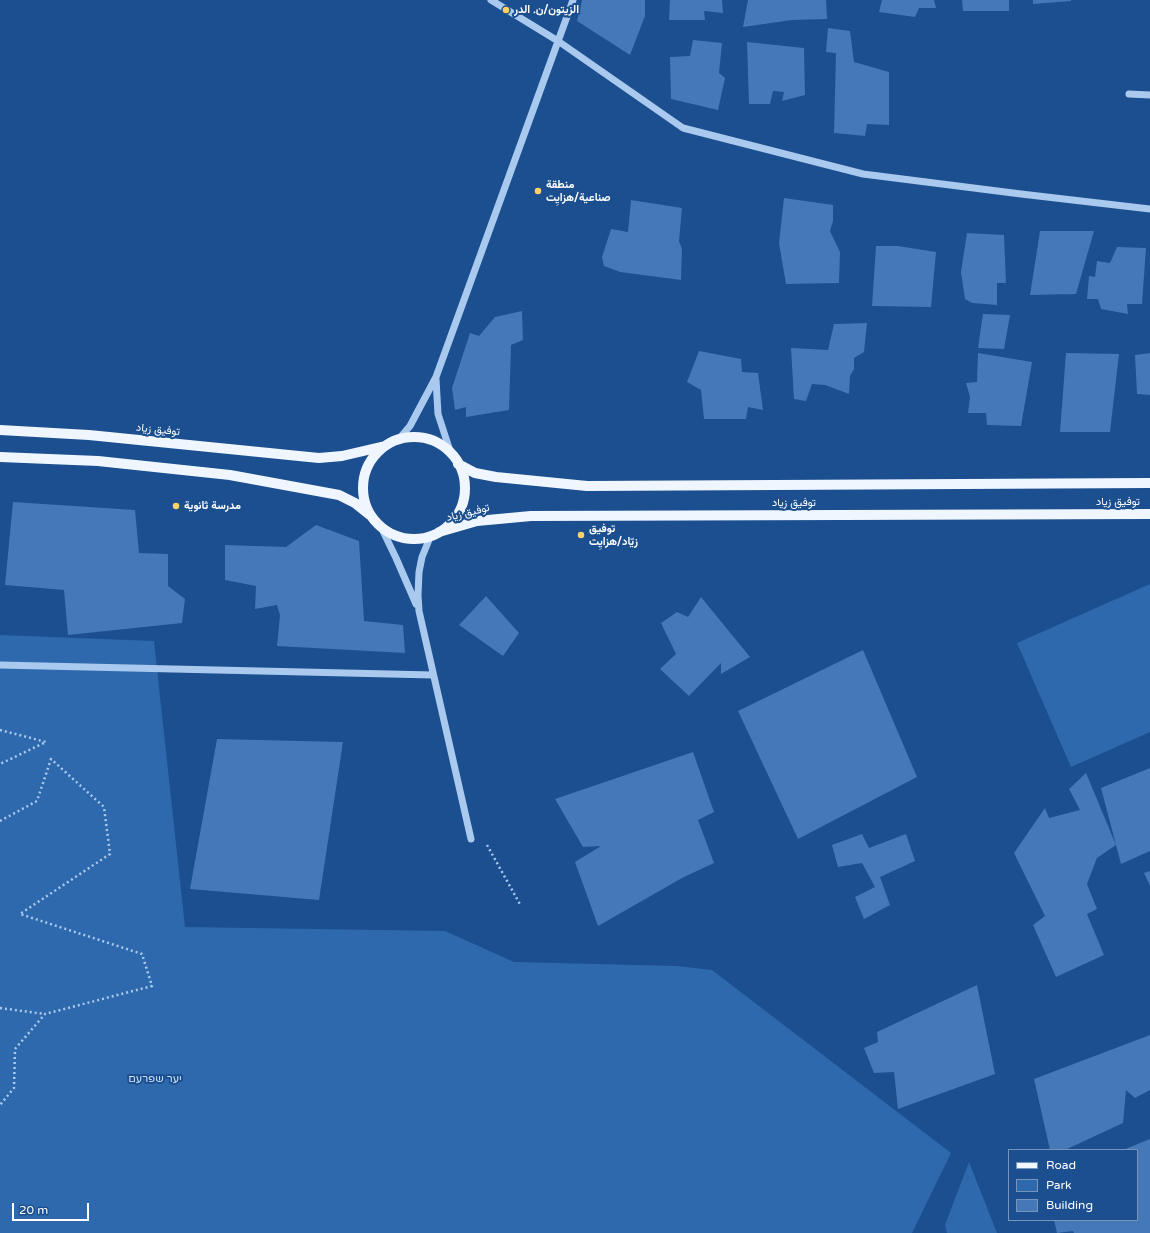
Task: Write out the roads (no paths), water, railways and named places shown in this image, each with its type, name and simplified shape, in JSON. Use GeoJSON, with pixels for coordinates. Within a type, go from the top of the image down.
{"type":"FeatureCollection","features":[{"type":"Feature","properties":{"kind":"main road","name":"توفيق زياد"},"geometry":{"type":"LineString","coordinates":[[0,430],[89,435],[319,458],[385,446]]}},
{"type":"Feature","properties":{"kind":"main road"},"geometry":{"type":"LineString","coordinates":[[0,457],[98,461],[230,475],[339,496],[354,503],[370,515],[381,527],[394,535],[409,539],[425,538],[435,534],[452,522],[460,509],[465,493],[464,476],[458,464],[445,448],[430,440],[414,437],[398,440],[385,446],[374,457],[366,470],[363,485],[364,500],[370,515]]}},
{"type":"Feature","properties":{"kind":"main road","name":"توفيق زياد"},"geometry":{"type":"LineString","coordinates":[[458,464],[475,473],[496,477],[594,487],[1150,483]]}},
{"type":"Feature","properties":{"kind":"main road","name":"توفيق زياد"},"geometry":{"type":"LineString","coordinates":[[435,534],[477,521],[531,516],[1150,514]]}},
{"type":"Feature","properties":{"kind":"street"},"geometry":{"type":"LineString","coordinates":[[491,0],[558,41],[683,128],[863,174],[1150,209]]}},
{"type":"Feature","properties":{"kind":"street"},"geometry":{"type":"LineString","coordinates":[[398,440],[410,426],[436,377],[572,0]]}},
{"type":"Feature","properties":{"kind":"street"},"geometry":{"type":"LineString","coordinates":[[1129,94],[1150,95]]}},
{"type":"Feature","properties":{"kind":"street"},"geometry":{"type":"LineString","coordinates":[[436,377],[438,414],[451,454]]}},
{"type":"Feature","properties":{"kind":"street"},"geometry":{"type":"LineString","coordinates":[[381,527],[419,611]]}},
{"type":"Feature","properties":{"kind":"street"},"geometry":{"type":"LineString","coordinates":[[435,534],[422,557],[419,572],[419,611],[471,839]]}},
{"type":"Feature","properties":{"kind":"street"},"geometry":{"type":"LineString","coordinates":[[0,665],[433,675]]}},
{"type":"Feature","properties":{"kind":"place","name":"الزيتون/ن. الدر"},"geometry":{"type":"Point","coordinates":[506,10]}},
{"type":"Feature","properties":{"kind":"place","name":"منطقة صناعية/هزايِت"},"geometry":{"type":"Point","coordinates":[538,191]}},
{"type":"Feature","properties":{"kind":"place","name":"مدرسة ثانوية"},"geometry":{"type":"Point","coordinates":[176,506]}},
{"type":"Feature","properties":{"kind":"place","name":"توفيق زيّاد/هزايِت"},"geometry":{"type":"Point","coordinates":[581,535]}},
{"type":"Feature","properties":{"kind":"park label","name":"יער שפרעם"},"geometry":{"type":"Point","coordinates":[155,1079]}}]}
